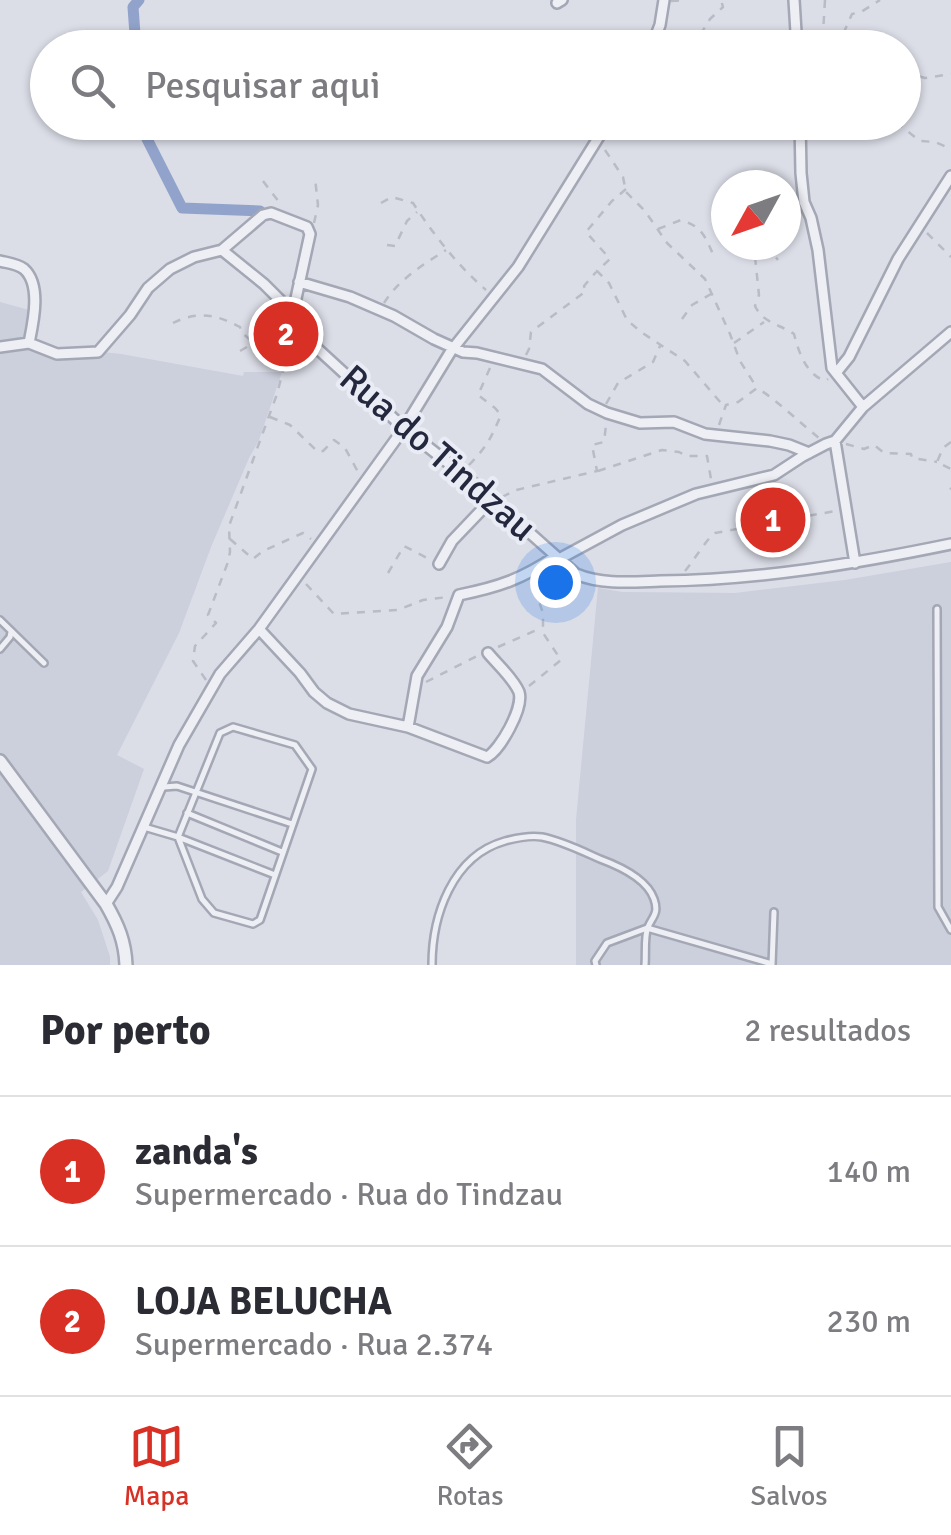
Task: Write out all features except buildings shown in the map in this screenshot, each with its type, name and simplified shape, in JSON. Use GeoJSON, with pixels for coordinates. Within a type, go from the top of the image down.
{"type":"FeatureCollection","features":[{"type":"Feature","properties":{"kind":"street"},"geometry":{"type":"LineString","coordinates":[[658,30],[664,0]]}},
{"type":"Feature","properties":{"kind":"street"},"geometry":{"type":"LineString","coordinates":[[794,0],[796,30]]}},
{"type":"Feature","properties":{"kind":"street"},"geometry":{"type":"LineString","coordinates":[[800,140],[804,202],[821,266],[832,368],[863,406]]}},
{"type":"Feature","properties":{"kind":"street"},"geometry":{"type":"LineString","coordinates":[[106,904],[180,744],[220,674],[296,579],[404,428],[454,348],[518,267],[596,142]]}},
{"type":"Feature","properties":{"kind":"street"},"geometry":{"type":"LineString","coordinates":[[836,374],[898,260],[951,176]]}},
{"type":"Feature","properties":{"kind":"street"},"geometry":{"type":"LineString","coordinates":[[0,348],[29,343],[57,354],[95,354],[148,288],[170,270],[194,257],[222,250],[268,213],[307,227],[310,234],[294,308],[295,327],[286,357]]}},
{"type":"Feature","properties":{"kind":"street","name":"Rua do Tindzau"},"geometry":{"type":"LineString","coordinates":[[222,250],[294,308],[300,334],[576,574],[609,582],[770,576],[951,544]]}},
{"type":"Feature","properties":{"kind":"street"},"geometry":{"type":"LineString","coordinates":[[0,260],[20,266],[29,276],[36,308],[29,343]]}},
{"type":"Feature","properties":{"kind":"street"},"geometry":{"type":"LineString","coordinates":[[299,282],[380,310],[454,348],[542,369],[605,412],[640,423],[674,422],[706,434],[789,445],[808,453]]}},
{"type":"Feature","properties":{"kind":"street"},"geometry":{"type":"LineString","coordinates":[[408,727],[417,676],[448,627],[459,595],[528,575],[596,538],[696,494],[774,475],[831,442],[863,406],[951,332]]}},
{"type":"Feature","properties":{"kind":"street"},"geometry":{"type":"LineString","coordinates":[[831,442],[856,563]]}},
{"type":"Feature","properties":{"kind":"street"},"geometry":{"type":"LineString","coordinates":[[439,564],[452,541],[494,501]]}},
{"type":"Feature","properties":{"kind":"street"},"geometry":{"type":"LineString","coordinates":[[263,624],[314,692],[327,703],[349,714],[446,740],[487,758],[506,734],[520,705],[519,694],[488,652]]}},
{"type":"Feature","properties":{"kind":"street"},"geometry":{"type":"LineString","coordinates":[[0,760],[106,904],[124,942],[126,965]]}},
{"type":"Feature","properties":{"kind":"lane"},"geometry":{"type":"LineString","coordinates":[[938,609],[938,908],[951,930]]}},
{"type":"Feature","properties":{"kind":"lane"},"geometry":{"type":"LineString","coordinates":[[0,620],[44,664]]}},
{"type":"Feature","properties":{"kind":"lane"},"geometry":{"type":"LineString","coordinates":[[0,648],[11,632]]}},
{"type":"Feature","properties":{"kind":"lane"},"geometry":{"type":"LineString","coordinates":[[232,727],[295,746],[312,769],[257,924],[214,912],[202,899],[178,837],[188,813],[220,732],[232,727]]}},
{"type":"Feature","properties":{"kind":"lane"},"geometry":{"type":"LineString","coordinates":[[160,787],[177,786],[292,824]]}},
{"type":"Feature","properties":{"kind":"lane"},"geometry":{"type":"LineString","coordinates":[[188,813],[283,852]]}},
{"type":"Feature","properties":{"kind":"lane"},"geometry":{"type":"LineString","coordinates":[[144,827],[275,875]]}},
{"type":"Feature","properties":{"kind":"lane"},"geometry":{"type":"LineString","coordinates":[[432,965],[438,915],[462,868],[495,844],[540,836],[612,863],[645,884],[653,894],[655,919],[647,928],[607,943],[596,965]]}},
{"type":"Feature","properties":{"kind":"lane"},"geometry":{"type":"LineString","coordinates":[[647,928],[772,965],[774,912]]}},
{"type":"Feature","properties":{"kind":"lane"},"geometry":{"type":"LineString","coordinates":[[645,965],[647,928]]}},
{"type":"Feature","properties":{"kind":"path"},"geometry":{"type":"LineString","coordinates":[[702,30],[723,7],[722,0]]}},
{"type":"Feature","properties":{"kind":"path"},"geometry":{"type":"LineString","coordinates":[[823,30],[824,0]]}},
{"type":"Feature","properties":{"kind":"path"},"geometry":{"type":"LineString","coordinates":[[845,30],[852,14],[880,0]]}},
{"type":"Feature","properties":{"kind":"path"},"geometry":{"type":"LineString","coordinates":[[921,77],[951,74]]}},
{"type":"Feature","properties":{"kind":"path"},"geometry":{"type":"LineString","coordinates":[[919,140],[951,149]]}},
{"type":"Feature","properties":{"kind":"path"},"geometry":{"type":"LineString","coordinates":[[596,142],[667,243],[700,272],[740,361],[757,388],[831,442],[864,449],[874,445],[884,453],[910,454],[912,458],[951,468]]}},
{"type":"Feature","properties":{"kind":"path"},"geometry":{"type":"LineString","coordinates":[[310,234],[318,205],[315,178]]}},
{"type":"Feature","properties":{"kind":"path"},"geometry":{"type":"LineString","coordinates":[[262,181],[297,222]]}},
{"type":"Feature","properties":{"kind":"path"},"geometry":{"type":"LineString","coordinates":[[520,363],[530,349],[532,332],[586,291],[585,284],[610,259],[586,232],[626,189]]}},
{"type":"Feature","properties":{"kind":"path"},"geometry":{"type":"LineString","coordinates":[[381,203],[392,197],[413,203],[431,232],[495,298]]}},
{"type":"Feature","properties":{"kind":"path"},"geometry":{"type":"LineString","coordinates":[[387,245],[395,246],[418,211]]}},
{"type":"Feature","properties":{"kind":"path"},"geometry":{"type":"LineString","coordinates":[[801,218],[808,212]]}},
{"type":"Feature","properties":{"kind":"path"},"geometry":{"type":"LineString","coordinates":[[657,230],[682,220],[702,232],[711,251]]}},
{"type":"Feature","properties":{"kind":"path"},"geometry":{"type":"LineString","coordinates":[[920,225],[951,256]]}},
{"type":"Feature","properties":{"kind":"path"},"geometry":{"type":"LineString","coordinates":[[380,310],[391,291],[447,249]]}},
{"type":"Feature","properties":{"kind":"path"},"geometry":{"type":"LineString","coordinates":[[755,260],[758,295],[754,306],[766,321],[794,334],[815,378],[825,381],[836,374]]}},
{"type":"Feature","properties":{"kind":"path"},"geometry":{"type":"LineString","coordinates":[[598,272],[609,283],[627,320],[685,361],[720,403],[738,402],[757,388]]}},
{"type":"Feature","properties":{"kind":"path"},"geometry":{"type":"LineString","coordinates":[[682,319],[696,302],[713,294]]}},
{"type":"Feature","properties":{"kind":"path"},"geometry":{"type":"LineString","coordinates":[[172,324],[197,314],[217,316],[240,327],[254,343],[286,357],[229,526],[228,562],[208,615],[216,624],[195,646],[192,657],[212,687]]}},
{"type":"Feature","properties":{"kind":"path"},"geometry":{"type":"LineString","coordinates":[[734,344],[766,321]]}},
{"type":"Feature","properties":{"kind":"path"},"geometry":{"type":"LineString","coordinates":[[240,351],[254,343]]}},
{"type":"Feature","properties":{"kind":"path"},"geometry":{"type":"LineString","coordinates":[[597,471],[592,445],[604,442],[605,412],[618,383],[652,362],[660,344]]}},
{"type":"Feature","properties":{"kind":"path"},"geometry":{"type":"LineString","coordinates":[[462,474],[487,446],[501,415],[478,395],[494,357]]}},
{"type":"Feature","properties":{"kind":"path"},"geometry":{"type":"LineString","coordinates":[[718,436],[726,405]]}},
{"type":"Feature","properties":{"kind":"path"},"geometry":{"type":"LineString","coordinates":[[269,416],[296,429],[318,452],[334,440],[345,448],[365,480]]}},
{"type":"Feature","properties":{"kind":"path"},"geometry":{"type":"LineString","coordinates":[[706,434],[704,446],[713,490]]}},
{"type":"Feature","properties":{"kind":"path"},"geometry":{"type":"LineString","coordinates":[[937,462],[943,448],[951,442]]}},
{"type":"Feature","properties":{"kind":"path"},"geometry":{"type":"LineString","coordinates":[[494,501],[516,490],[597,471],[662,450],[707,456]]}},
{"type":"Feature","properties":{"kind":"path"},"geometry":{"type":"LineString","coordinates":[[677,581],[715,532],[847,510]]}},
{"type":"Feature","properties":{"kind":"path"},"geometry":{"type":"LineString","coordinates":[[229,537],[253,559],[303,533],[322,541]]}},
{"type":"Feature","properties":{"kind":"path"},"geometry":{"type":"LineString","coordinates":[[388,573],[404,546],[439,564]]}},
{"type":"Feature","properties":{"kind":"path"},"geometry":{"type":"LineString","coordinates":[[519,694],[561,660],[543,633],[543,613],[537,596],[540,591],[528,575]]}},
{"type":"Feature","properties":{"kind":"path"},"geometry":{"type":"LineString","coordinates":[[296,579],[308,585],[334,614],[398,610],[424,600],[459,595]]}},
{"type":"Feature","properties":{"kind":"shaded area"},"geometry":{"type":"Polygon","coordinates":[[[0,302],[29,310],[27,329],[34,345],[121,354],[243,376],[244,372],[282,372],[259,440],[211,547],[179,633],[117,755],[144,769],[108,871],[81,892],[98,920],[110,965],[0,965],[0,302]]]}},
{"type":"Feature","properties":{"kind":"shaded area"},"geometry":{"type":"Polygon","coordinates":[[[951,562],[951,965],[576,965],[576,820],[598,588],[622,592],[735,593],[951,562]]]}},
{"type":"Feature","properties":{"kind":"waterway"},"geometry":{"type":"LineString","coordinates":[[135,30],[133,7],[139,0]]}},
{"type":"Feature","properties":{"kind":"waterway"},"geometry":{"type":"LineString","coordinates":[[148,140],[182,208],[260,211]]}},
{"type":"Feature","properties":{"kind":"place","name":"LOJA BELUCHA"},"geometry":{"type":"Point","coordinates":[286,334]}},
{"type":"Feature","properties":{"kind":"place","name":"zanda's"},"geometry":{"type":"Point","coordinates":[773,520]}}]}
